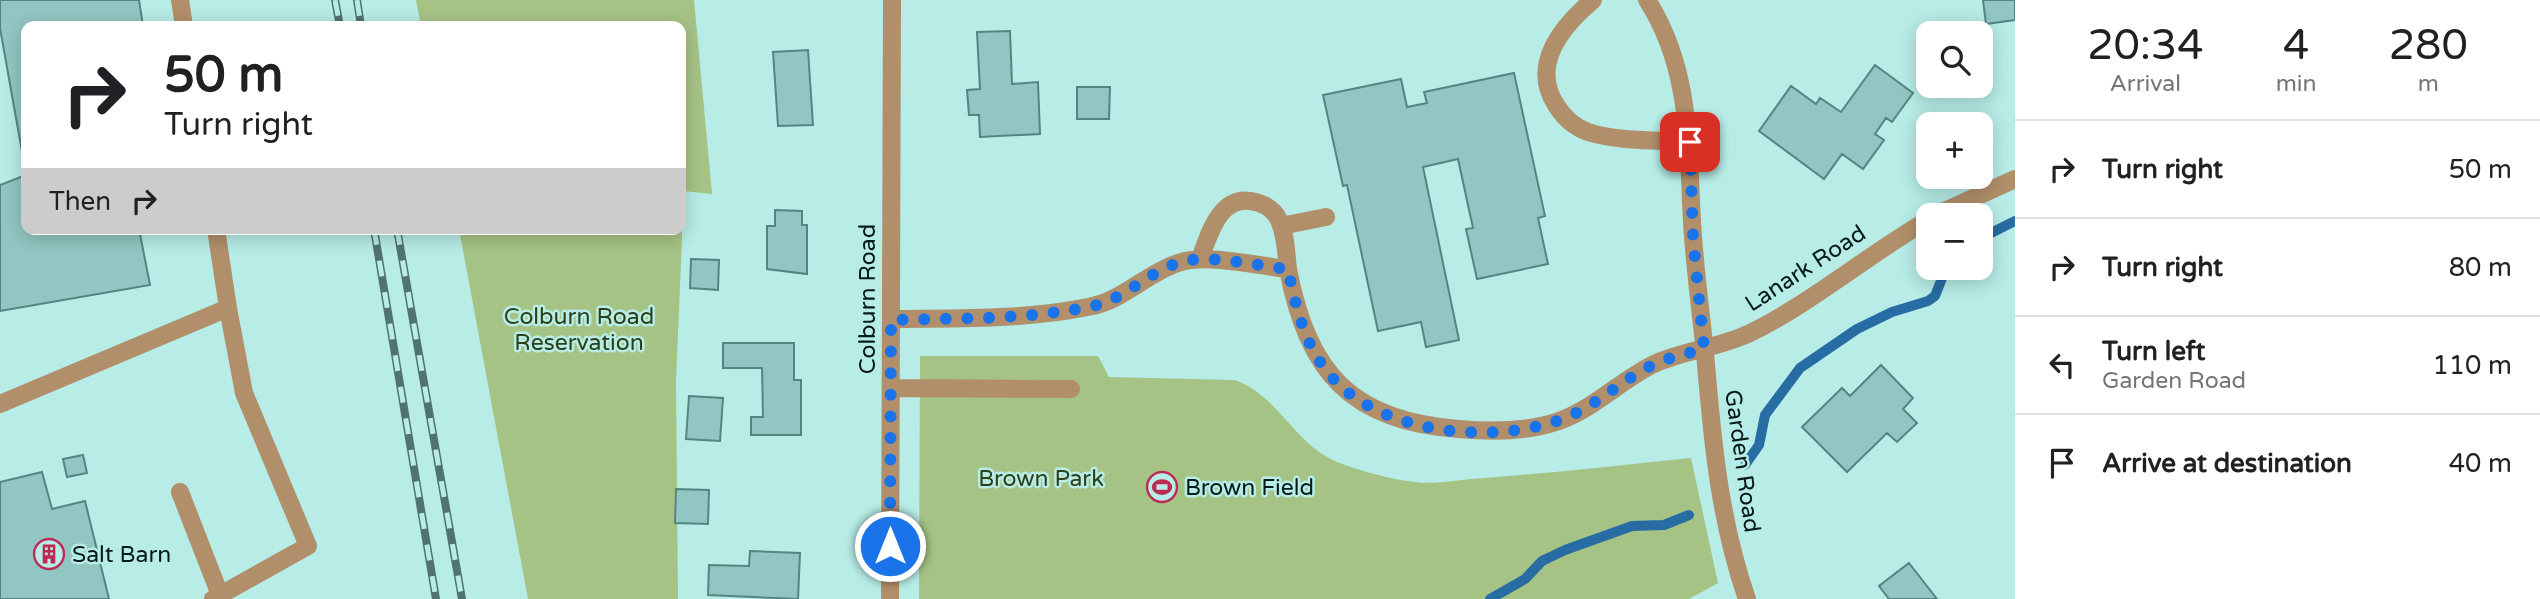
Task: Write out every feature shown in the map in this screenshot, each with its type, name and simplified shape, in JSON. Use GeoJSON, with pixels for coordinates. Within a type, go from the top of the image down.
{"type":"FeatureCollection","features":[{"type":"Feature","properties":{"kind":"street"},"geometry":{"type":"LineString","coordinates":[[180,0],[183,21]]}},
{"type":"Feature","properties":{"kind":"street","name":"Colburn Road"},"geometry":{"type":"LineString","coordinates":[[890,599],[892,0]]}},
{"type":"Feature","properties":{"kind":"street"},"geometry":{"type":"LineString","coordinates":[[1593,0],[1559,37],[1547,60],[1548,89],[1557,107],[1570,123],[1590,133],[1690,142]]}},
{"type":"Feature","properties":{"kind":"street","name":"Garden Road"},"geometry":{"type":"LineString","coordinates":[[1647,0],[1662,27],[1677,66],[1690,142],[1693,238],[1720,498],[1747,599]]}},
{"type":"Feature","properties":{"kind":"street"},"geometry":{"type":"LineString","coordinates":[[1962,203],[2015,179]]}},
{"type":"Feature","properties":{"kind":"street"},"geometry":{"type":"LineString","coordinates":[[1200,259],[1212,226],[1229,204],[1257,202],[1273,211],[1282,226],[1326,216]]}},
{"type":"Feature","properties":{"kind":"street","name":"Lanark Road"},"geometry":{"type":"LineString","coordinates":[[1282,226],[1288,269],[1307,337],[1333,379],[1352,396],[1377,410],[1434,427],[1508,431],[1543,425],[1591,406],[1651,366],[1765,325],[1916,227]]}},
{"type":"Feature","properties":{"kind":"street"},"geometry":{"type":"LineString","coordinates":[[180,492],[216,597],[308,546],[244,393],[217,235]]}},
{"type":"Feature","properties":{"kind":"street"},"geometry":{"type":"LineString","coordinates":[[891,320],[1011,317],[1090,307],[1121,296],[1167,268],[1200,259],[1288,269]]}},
{"type":"Feature","properties":{"kind":"street"},"geometry":{"type":"LineString","coordinates":[[0,404],[228,308]]}},
{"type":"Feature","properties":{"kind":"street"},"geometry":{"type":"LineString","coordinates":[[891,388],[1071,389]]}},
{"type":"Feature","properties":{"kind":"green space","name":"Colburn Road Reservation"},"geometry":{"type":"Polygon","coordinates":[[[416,0],[694,0],[712,194],[686,191],[686,21],[420,21],[416,0]]]}},
{"type":"Feature","properties":{"kind":"green space","name":"Colburn Road Reservation"},"geometry":{"type":"Polygon","coordinates":[[[460,235],[682,235],[676,381],[678,599],[528,599],[460,235]]]}},
{"type":"Feature","properties":{"kind":"green space","name":"Brown Park"},"geometry":{"type":"Polygon","coordinates":[[[920,356],[1098,356],[1109,377],[1235,380],[1263,397],[1322,454],[1365,471],[1415,482],[1476,479],[1691,458],[1718,583],[1689,599],[919,599],[920,356]]]}},
{"type":"Feature","properties":{"kind":"building"},"geometry":{"type":"Polygon","coordinates":[[[0,0],[139,0],[142,21],[21,21],[21,146],[0,28],[0,0]]]}},
{"type":"Feature","properties":{"kind":"building"},"geometry":{"type":"Polygon","coordinates":[[[1983,0],[2015,0],[2015,20],[1993,23],[1986,21],[1983,0]]]}},
{"type":"Feature","properties":{"kind":"building"},"geometry":{"type":"Polygon","coordinates":[[[1010,31],[1012,84],[1038,82],[1040,134],[980,137],[979,115],[969,115],[967,90],[980,89],[977,32],[1010,31]]]}},
{"type":"Feature","properties":{"kind":"building"},"geometry":{"type":"Polygon","coordinates":[[[808,50],[813,125],[778,126],[773,52],[808,50]]]}},
{"type":"Feature","properties":{"kind":"building"},"geometry":{"type":"Polygon","coordinates":[[[1875,65],[1913,93],[1892,122],[1886,118],[1875,134],[1884,140],[1863,169],[1842,154],[1824,179],[1759,131],[1791,86],[1816,104],[1820,98],[1841,112],[1875,65]]]}},
{"type":"Feature","properties":{"kind":"building"},"geometry":{"type":"Polygon","coordinates":[[[1514,73],[1545,216],[1538,218],[1548,264],[1477,279],[1466,229],[1473,228],[1458,159],[1423,167],[1459,340],[1426,347],[1421,322],[1378,331],[1347,185],[1343,186],[1323,95],[1401,79],[1407,107],[1427,103],[1424,92],[1514,73]]]}},
{"type":"Feature","properties":{"kind":"building"},"geometry":{"type":"Polygon","coordinates":[[[1077,87],[1110,87],[1109,119],[1077,119],[1077,87]]]}},
{"type":"Feature","properties":{"kind":"building"},"geometry":{"type":"Polygon","coordinates":[[[21,177],[21,235],[140,235],[150,285],[0,311],[0,185],[21,177]]]}},
{"type":"Feature","properties":{"kind":"building"},"geometry":{"type":"Polygon","coordinates":[[[775,210],[802,211],[802,225],[807,225],[807,274],[767,269],[767,226],[775,226],[775,210]]]}},
{"type":"Feature","properties":{"kind":"building"},"geometry":{"type":"Polygon","coordinates":[[[691,259],[719,260],[718,290],[690,288],[691,259]]]}},
{"type":"Feature","properties":{"kind":"building"},"geometry":{"type":"Polygon","coordinates":[[[723,343],[794,343],[794,380],[801,380],[801,435],[751,435],[751,417],[763,417],[762,368],[723,368],[723,343]]]}},
{"type":"Feature","properties":{"kind":"building"},"geometry":{"type":"Polygon","coordinates":[[[1881,365],[1913,398],[1903,409],[1917,423],[1897,442],[1887,433],[1847,472],[1802,427],[1842,388],[1850,396],[1881,365]]]}},
{"type":"Feature","properties":{"kind":"building"},"geometry":{"type":"Polygon","coordinates":[[[689,396],[723,398],[720,441],[686,439],[689,396]]]}},
{"type":"Feature","properties":{"kind":"building"},"geometry":{"type":"Polygon","coordinates":[[[83,455],[87,473],[67,477],[63,459],[83,455]]]}},
{"type":"Feature","properties":{"kind":"building","name":"Salt Barn"},"geometry":{"type":"Polygon","coordinates":[[[42,472],[52,509],[85,501],[109,599],[0,599],[0,482],[42,472]]]}},
{"type":"Feature","properties":{"kind":"building"},"geometry":{"type":"Polygon","coordinates":[[[676,489],[709,490],[708,524],[675,523],[676,489]]]}},
{"type":"Feature","properties":{"kind":"building"},"geometry":{"type":"Polygon","coordinates":[[[750,551],[800,553],[798,599],[708,595],[709,565],[749,566],[750,551]]]}},
{"type":"Feature","properties":{"kind":"building"},"geometry":{"type":"Polygon","coordinates":[[[1909,563],[1937,599],[1889,599],[1879,586],[1909,563]]]}},
{"type":"Feature","properties":{"kind":"waterway"},"geometry":{"type":"LineString","coordinates":[[1993,232],[2015,221]]}},
{"type":"Feature","properties":{"kind":"waterway"},"geometry":{"type":"LineString","coordinates":[[1745,465],[1759,445],[1765,415],[1800,368],[1857,329],[1892,312],[1928,301],[1935,296],[1941,280]]}},
{"type":"Feature","properties":{"kind":"waterway"},"geometry":{"type":"LineString","coordinates":[[1490,599],[1525,579],[1542,561],[1565,550],[1632,526],[1664,525],[1689,515]]}},
{"type":"Feature","properties":{"kind":"railway"},"geometry":{"type":"LineString","coordinates":[[335,0],[339,21]]}},
{"type":"Feature","properties":{"kind":"railway"},"geometry":{"type":"LineString","coordinates":[[357,0],[360,21]]}},
{"type":"Feature","properties":{"kind":"railway"},"geometry":{"type":"LineString","coordinates":[[375,235],[436,599]]}},
{"type":"Feature","properties":{"kind":"railway"},"geometry":{"type":"LineString","coordinates":[[398,235],[462,599]]}},
{"type":"Feature","properties":{"kind":"place","name":"Brown Field"},"geometry":{"type":"Point","coordinates":[1162,487]}},
{"type":"Feature","properties":{"kind":"place","name":"Salt Barn"},"geometry":{"type":"Point","coordinates":[49,554]}},
{"type":"Feature","properties":{"kind":"route"},"geometry":{"type":"LineString","coordinates":[[890,546],[891,320],[1024,316],[1090,307],[1121,296],[1167,268],[1189,260],[1288,269],[1296,305],[1312,349],[1325,369],[1352,396],[1377,410],[1434,427],[1482,431],[1526,429],[1558,421],[1591,406],[1664,360],[1704,349],[1693,238],[1690,142]]}}]}
